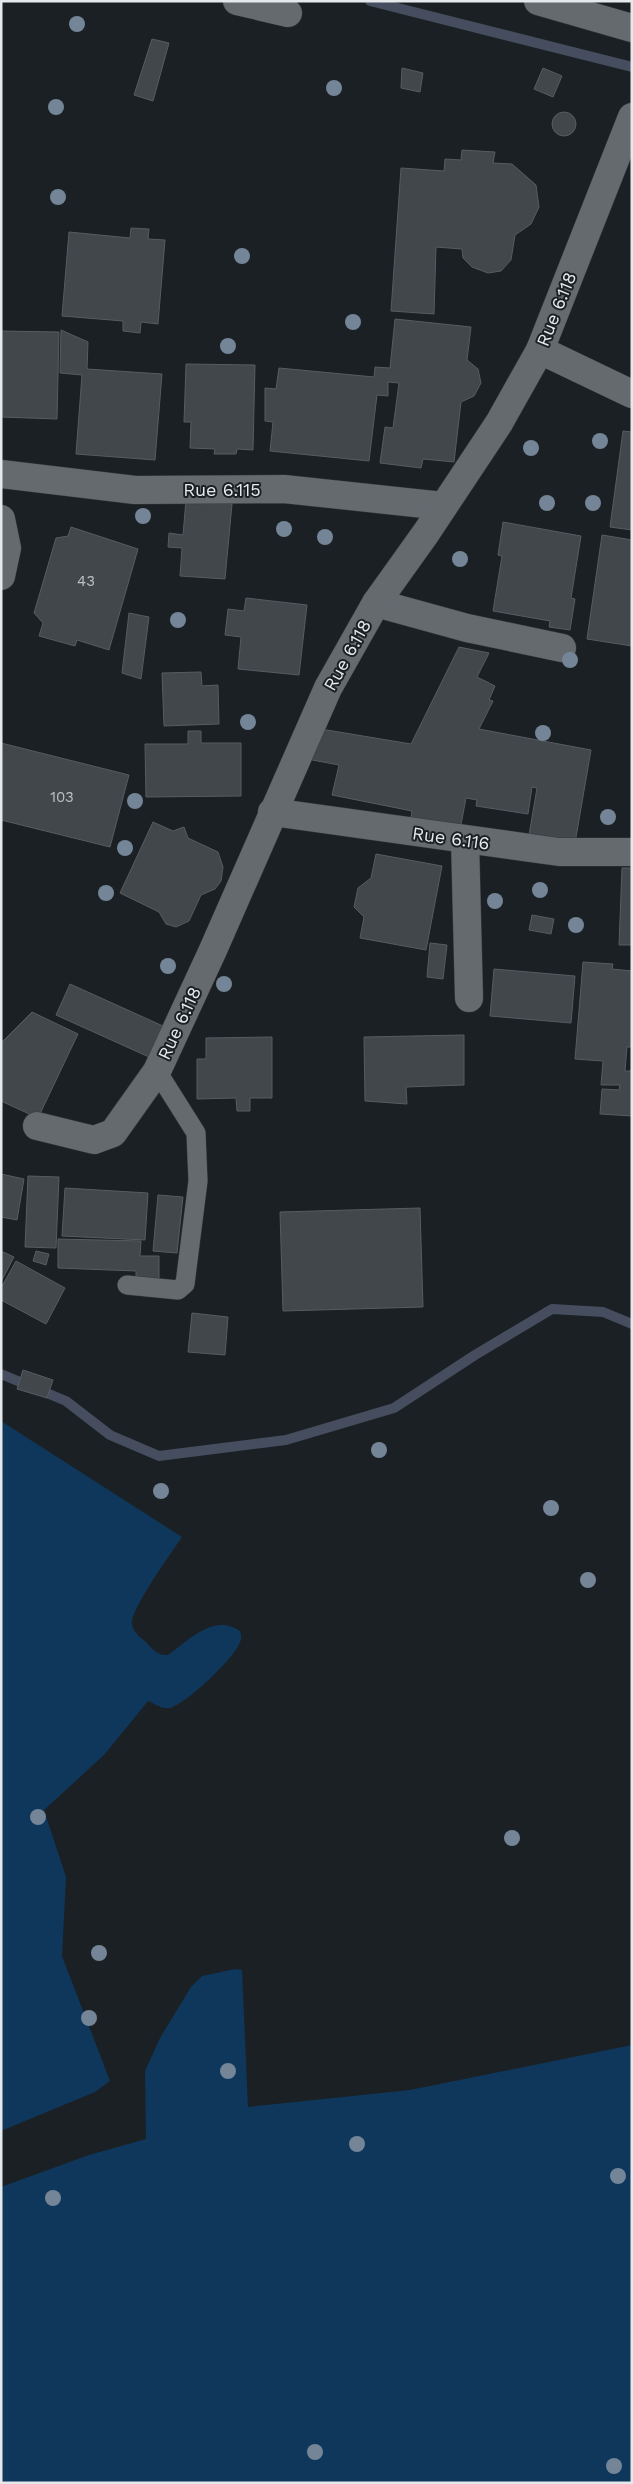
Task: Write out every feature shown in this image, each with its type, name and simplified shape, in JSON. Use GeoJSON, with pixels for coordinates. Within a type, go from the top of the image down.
{"type":"FeatureCollection","features":[{"type":"Feature","properties":{"kind":"street"},"geometry":{"type":"LineString","coordinates":[[237,1],[288,13]]}},
{"type":"Feature","properties":{"kind":"street"},"geometry":{"type":"LineString","coordinates":[[538,1],[632,28]]}},
{"type":"Feature","properties":{"kind":"street","name":"Rue 6.118"},"geometry":{"type":"LineString","coordinates":[[37,1126],[94,1140],[113,1133],[157,1071],[214,950],[272,812],[328,688],[376,603],[498,423],[540,350],[632,117]]}},
{"type":"Feature","properties":{"kind":"street"},"geometry":{"type":"LineString","coordinates":[[540,350],[632,394]]}},
{"type":"Feature","properties":{"kind":"street","name":"Rue 6.115"},"geometry":{"type":"LineString","coordinates":[[1,474],[135,490],[284,489],[443,506]]}},
{"type":"Feature","properties":{"kind":"street"},"geometry":{"type":"LineString","coordinates":[[1,520],[7,548],[1,576]]}},
{"type":"Feature","properties":{"kind":"street"},"geometry":{"type":"LineString","coordinates":[[376,603],[467,628],[562,648]]}},
{"type":"Feature","properties":{"kind":"street","name":"Rue 6.116"},"geometry":{"type":"LineString","coordinates":[[272,812],[559,852],[632,852]]}},
{"type":"Feature","properties":{"kind":"street"},"geometry":{"type":"LineString","coordinates":[[465,840],[469,998]]}},
{"type":"Feature","properties":{"kind":"lane"},"geometry":{"type":"LineString","coordinates":[[127,1285],[178,1290],[185,1284],[198,1181],[196,1133],[157,1071]]}},
{"type":"Feature","properties":{"kind":"shaded area"},"geometry":{"type":"Polygon","coordinates":[[[1,1421],[182,1537],[144,1594],[133,1617],[132,1624],[137,1634],[153,1649],[158,1653],[168,1655],[193,1636],[211,1627],[221,1625],[230,1626],[240,1631],[241,1641],[220,1669],[209,1680],[177,1705],[167,1708],[148,1701],[104,1755],[44,1810],[66,1877],[62,1956],[110,2081],[95,2092],[1,2131],[1,1421]]]}},
{"type":"Feature","properties":{"kind":"shaded area"},"geometry":{"type":"Polygon","coordinates":[[[235,1969],[242,1970],[248,2107],[410,2090],[632,2045],[632,2483],[1,2483],[1,2187],[89,2155],[146,2139],[145,2071],[160,2038],[191,1987],[202,1976],[235,1969]]]}},
{"type":"Feature","properties":{"kind":"building"},"geometry":{"type":"Polygon","coordinates":[[[152,39],[169,43],[153,101],[134,95],[152,39]]]}},
{"type":"Feature","properties":{"kind":"building"},"geometry":{"type":"Polygon","coordinates":[[[402,68],[423,73],[420,92],[401,88],[402,68]]]}},
{"type":"Feature","properties":{"kind":"building"},"geometry":{"type":"Polygon","coordinates":[[[543,68],[562,76],[553,97],[534,89],[543,68]]]}},
{"type":"Feature","properties":{"kind":"building"},"geometry":{"type":"Polygon","coordinates":[[[564,112],[572,116],[576,124],[572,132],[564,136],[556,132],[552,124],[556,116],[564,112]]]}},
{"type":"Feature","properties":{"kind":"building"},"geometry":{"type":"Polygon","coordinates":[[[462,150],[495,152],[493,163],[512,164],[536,185],[539,207],[531,224],[515,235],[511,260],[501,271],[488,273],[472,267],[463,258],[462,249],[436,247],[434,314],[391,311],[401,168],[444,171],[445,159],[461,160],[462,150]]]}},
{"type":"Feature","properties":{"kind":"building"},"geometry":{"type":"Polygon","coordinates":[[[131,228],[149,229],[148,239],[165,240],[158,324],[141,322],[140,333],[123,331],[123,321],[62,316],[69,232],[130,238],[131,228]]]}},
{"type":"Feature","properties":{"kind":"building"},"geometry":{"type":"Polygon","coordinates":[[[395,319],[471,327],[467,360],[478,369],[481,383],[474,396],[461,402],[454,462],[423,459],[421,468],[380,463],[385,427],[393,428],[399,383],[388,382],[388,396],[377,395],[369,461],[270,451],[273,422],[265,421],[265,388],[276,389],[279,368],[374,377],[375,367],[390,368],[395,319]]]}},
{"type":"Feature","properties":{"kind":"building"},"geometry":{"type":"Polygon","coordinates":[[[61,330],[88,342],[87,369],[162,374],[155,460],[76,454],[82,375],[60,373],[61,330]]]}},
{"type":"Feature","properties":{"kind":"building"},"geometry":{"type":"Polygon","coordinates":[[[1,331],[59,332],[57,419],[1,417],[1,331]]]}},
{"type":"Feature","properties":{"kind":"building"},"geometry":{"type":"Polygon","coordinates":[[[186,364],[255,365],[253,450],[237,449],[236,454],[214,454],[215,449],[190,448],[191,422],[184,422],[186,364]]]}},
{"type":"Feature","properties":{"kind":"building"},"geometry":{"type":"Polygon","coordinates":[[[623,431],[632,432],[632,530],[610,527],[623,431]]]}},
{"type":"Feature","properties":{"kind":"building"},"geometry":{"type":"Polygon","coordinates":[[[186,500],[232,504],[225,579],[180,576],[182,548],[168,547],[169,533],[183,535],[186,500]]]}},
{"type":"Feature","properties":{"kind":"building"},"geometry":{"type":"Polygon","coordinates":[[[503,522],[581,536],[571,598],[575,599],[570,630],[549,627],[550,621],[493,611],[502,556],[498,555],[503,522]]]}},
{"type":"Feature","properties":{"kind":"building"},"geometry":{"type":"Polygon","coordinates":[[[71,527],[138,549],[109,650],[77,640],[75,646],[39,636],[43,623],[34,613],[56,538],[68,536],[71,527]]]}},
{"type":"Feature","properties":{"kind":"building"},"geometry":{"type":"Polygon","coordinates":[[[602,535],[632,540],[632,646],[587,639],[602,535]]]}},
{"type":"Feature","properties":{"kind":"building"},"geometry":{"type":"Polygon","coordinates":[[[246,598],[307,605],[299,675],[238,669],[241,637],[225,635],[228,609],[244,611],[246,598]]]}},
{"type":"Feature","properties":{"kind":"building"},"geometry":{"type":"Polygon","coordinates":[[[129,613],[149,617],[141,679],[122,673],[129,613]]]}},
{"type":"Feature","properties":{"kind":"building"},"geometry":{"type":"Polygon","coordinates":[[[459,647],[489,653],[477,677],[495,686],[489,700],[493,701],[479,729],[591,750],[574,849],[528,841],[537,788],[532,787],[528,814],[476,806],[477,800],[466,798],[460,830],[411,817],[412,811],[332,795],[339,765],[307,759],[321,729],[411,744],[459,647]]]}},
{"type":"Feature","properties":{"kind":"building"},"geometry":{"type":"Polygon","coordinates":[[[201,672],[202,686],[218,685],[219,724],[164,726],[162,673],[201,672]]]}},
{"type":"Feature","properties":{"kind":"building"},"geometry":{"type":"Polygon","coordinates":[[[188,731],[201,731],[201,743],[241,743],[241,796],[146,797],[145,744],[188,744],[188,731]]]}},
{"type":"Feature","properties":{"kind":"building"},"geometry":{"type":"Polygon","coordinates":[[[1,743],[129,775],[110,847],[1,820],[1,743]]]}},
{"type":"Feature","properties":{"kind":"building"},"geometry":{"type":"Polygon","coordinates":[[[153,822],[173,831],[184,827],[188,838],[218,852],[223,867],[221,881],[215,889],[201,895],[189,921],[176,927],[166,924],[159,912],[120,893],[153,822]]]}},
{"type":"Feature","properties":{"kind":"building"},"geometry":{"type":"Polygon","coordinates":[[[376,854],[442,866],[426,950],[360,938],[364,917],[354,907],[358,888],[371,878],[376,854]]]}},
{"type":"Feature","properties":{"kind":"building"},"geometry":{"type":"Polygon","coordinates":[[[622,868],[632,868],[632,945],[619,945],[622,868]]]}},
{"type":"Feature","properties":{"kind":"building"},"geometry":{"type":"Polygon","coordinates":[[[532,915],[554,919],[551,934],[529,930],[532,915]]]}},
{"type":"Feature","properties":{"kind":"building"},"geometry":{"type":"Polygon","coordinates":[[[430,943],[447,945],[443,979],[427,977],[430,943]]]}},
{"type":"Feature","properties":{"kind":"building"},"geometry":{"type":"Polygon","coordinates":[[[583,962],[613,964],[612,969],[632,971],[632,1047],[627,1047],[625,1071],[631,1071],[632,1065],[632,1116],[600,1114],[602,1089],[619,1090],[620,1085],[601,1085],[603,1061],[575,1059],[583,962]]]}},
{"type":"Feature","properties":{"kind":"building"},"geometry":{"type":"Polygon","coordinates":[[[494,969],[575,976],[571,1023],[490,1016],[494,969]]]}},
{"type":"Feature","properties":{"kind":"building"},"geometry":{"type":"Polygon","coordinates":[[[70,984],[163,1026],[149,1057],[56,1015],[70,984]]]}},
{"type":"Feature","properties":{"kind":"building"},"geometry":{"type":"Polygon","coordinates":[[[32,1012],[78,1034],[38,1118],[1,1101],[1,1043],[32,1012]]]}},
{"type":"Feature","properties":{"kind":"building"},"geometry":{"type":"Polygon","coordinates":[[[464,1035],[464,1085],[406,1087],[407,1104],[365,1101],[364,1037],[464,1035]]]}},
{"type":"Feature","properties":{"kind":"building"},"geometry":{"type":"Polygon","coordinates":[[[272,1037],[272,1098],[250,1098],[250,1111],[237,1111],[236,1098],[197,1099],[197,1059],[206,1059],[206,1038],[272,1037]]]}},
{"type":"Feature","properties":{"kind":"building"},"geometry":{"type":"Polygon","coordinates":[[[1,1174],[24,1179],[17,1220],[1,1217],[1,1174]]]}},
{"type":"Feature","properties":{"kind":"building"},"geometry":{"type":"Polygon","coordinates":[[[28,1176],[59,1177],[56,1248],[25,1247],[28,1176]]]}},
{"type":"Feature","properties":{"kind":"building"},"geometry":{"type":"Polygon","coordinates":[[[65,1188],[148,1193],[145,1240],[62,1236],[65,1188]]]}},
{"type":"Feature","properties":{"kind":"building"},"geometry":{"type":"Polygon","coordinates":[[[158,1195],[183,1197],[177,1253],[153,1251],[158,1195]]]}},
{"type":"Feature","properties":{"kind":"building"},"geometry":{"type":"Polygon","coordinates":[[[420,1208],[423,1307],[283,1311],[280,1212],[420,1208]]]}},
{"type":"Feature","properties":{"kind":"building"},"geometry":{"type":"Polygon","coordinates":[[[58,1239],[141,1241],[140,1256],[159,1256],[159,1283],[136,1282],[136,1271],[58,1268],[58,1239]]]}},
{"type":"Feature","properties":{"kind":"building"},"geometry":{"type":"Polygon","coordinates":[[[1,1251],[14,1257],[1,1282],[1,1251]]]}},
{"type":"Feature","properties":{"kind":"building"},"geometry":{"type":"Polygon","coordinates":[[[36,1251],[49,1254],[46,1265],[33,1261],[36,1251]]]}},
{"type":"Feature","properties":{"kind":"building"},"geometry":{"type":"Polygon","coordinates":[[[16,1261],[65,1288],[46,1324],[1,1300],[1,1288],[16,1261]]]}},
{"type":"Feature","properties":{"kind":"building"},"geometry":{"type":"Polygon","coordinates":[[[192,1313],[228,1317],[225,1355],[188,1352],[192,1313]]]}},
{"type":"Feature","properties":{"kind":"building"},"geometry":{"type":"Polygon","coordinates":[[[23,1370],[53,1380],[47,1398],[17,1389],[23,1370]]]}},
{"type":"Feature","properties":{"kind":"waterway"},"geometry":{"type":"LineString","coordinates":[[370,1],[632,67]]}},
{"type":"Feature","properties":{"kind":"waterway"},"geometry":{"type":"LineString","coordinates":[[1,1374],[66,1401],[110,1435],[159,1456],[286,1440],[394,1408],[475,1355],[552,1309],[603,1312],[632,1324]]}}]}
